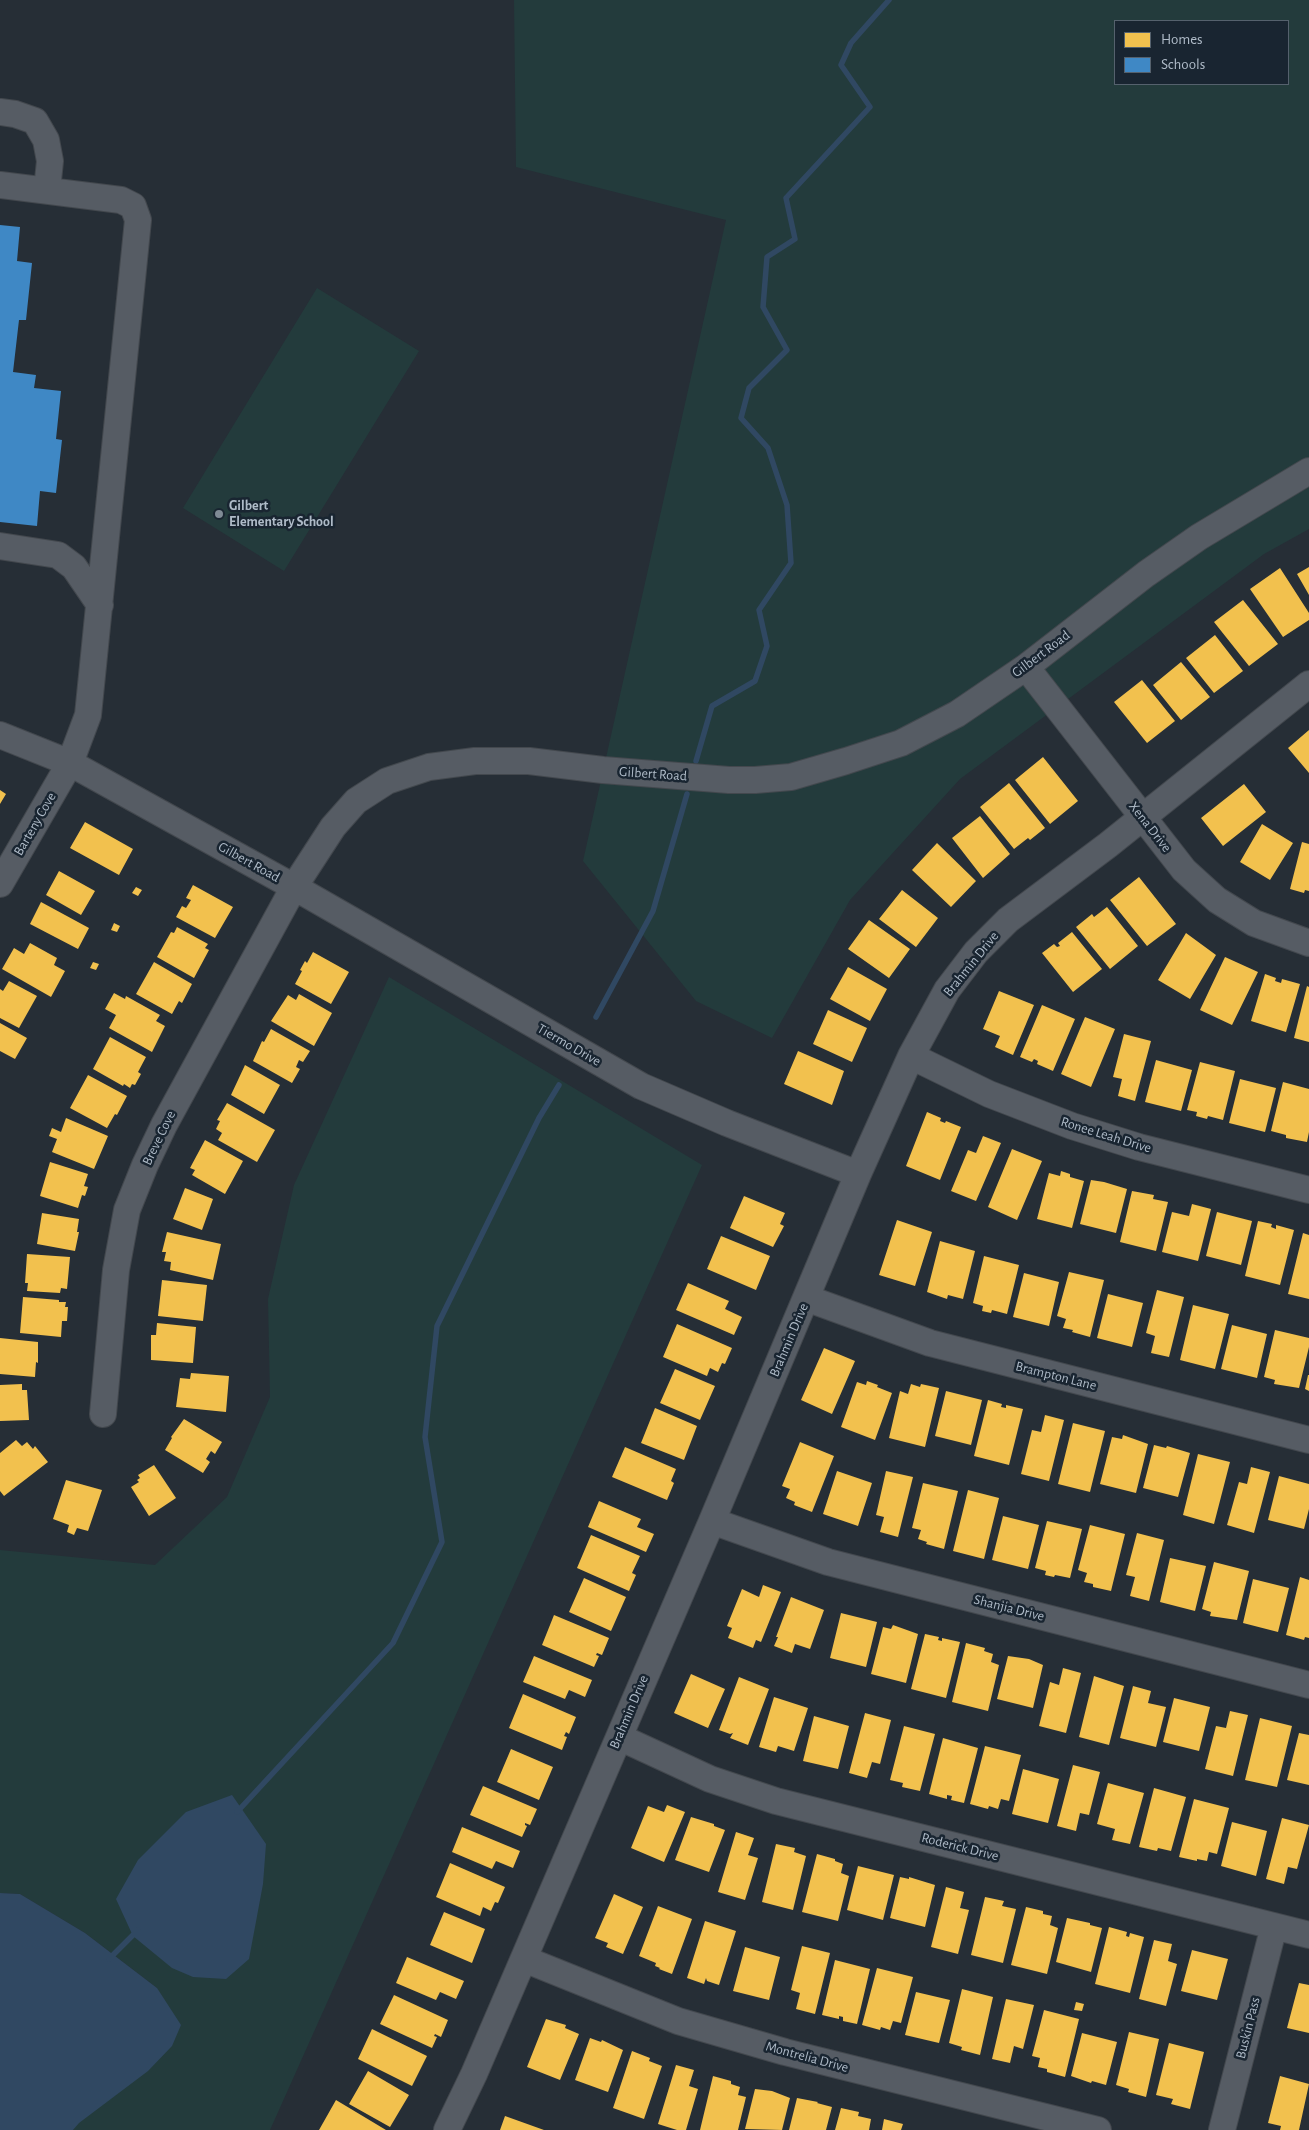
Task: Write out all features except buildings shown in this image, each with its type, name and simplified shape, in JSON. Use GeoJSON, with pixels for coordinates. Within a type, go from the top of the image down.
{"type":"FeatureCollection","features":[{"type":"Feature","properties":{"kind":"street"},"geometry":{"type":"LineString","coordinates":[[0,112],[16,114],[35,121],[46,140],[50,161],[47,190]]}},
{"type":"Feature","properties":{"kind":"street","name":"Barteny Cove"},"geometry":{"type":"LineString","coordinates":[[0,186],[121,200],[133,206],[138,220],[88,715],[70,763],[0,884]]}},
{"type":"Feature","properties":{"kind":"street","name":"Gilbert Road"},"geometry":{"type":"LineString","coordinates":[[0,735],[70,763],[294,887],[333,827],[356,801],[387,781],[428,767],[475,761],[529,761],[603,770],[729,780],[791,777],[846,761],[916,736],[957,714],[1026,667],[1146,574],[1199,536],[1309,471]]}},
{"type":"Feature","properties":{"kind":"street"},"geometry":{"type":"LineString","coordinates":[[0,546],[58,555],[74,567],[100,605]]}},
{"type":"Feature","properties":{"kind":"street","name":"Xena Drive"},"geometry":{"type":"LineString","coordinates":[[1026,667],[1184,870],[1217,900],[1254,923],[1309,943]]}},
{"type":"Feature","properties":{"kind":"street","name":"Brahmin Drive"},"geometry":{"type":"LineString","coordinates":[[447,2130],[474,2074],[524,1959],[712,1521],[858,1174],[911,1056],[947,990],[976,952],[1008,920],[1142,817],[1309,684]]}},
{"type":"Feature","properties":{"kind":"street","name":"Tiermo Drive"},"geometry":{"type":"LineString","coordinates":[[294,887],[641,1086],[728,1123],[858,1174]]}},
{"type":"Feature","properties":{"kind":"street","name":"Breve Cove"},"geometry":{"type":"LineString","coordinates":[[103,1414],[116,1270],[127,1210],[164,1125],[294,887]]}},
{"type":"Feature","properties":{"kind":"street","name":"Ronee Leah Drive"},"geometry":{"type":"LineString","coordinates":[[911,1056],[989,1094],[1072,1126],[1139,1147],[1309,1190]]}},
{"type":"Feature","properties":{"kind":"street","name":"Brampton Lane"},"geometry":{"type":"LineString","coordinates":[[806,1298],[930,1343],[1309,1440]]}},
{"type":"Feature","properties":{"kind":"street","name":"Shanjia Drive"},"geometry":{"type":"LineString","coordinates":[[712,1521],[828,1562],[1309,1685]]}},
{"type":"Feature","properties":{"kind":"street","name":"Roderick Drive"},"geometry":{"type":"LineString","coordinates":[[619,1737],[710,1779],[776,1801],[1309,1935]]}},
{"type":"Feature","properties":{"kind":"street","name":"Buskin Pass"},"geometry":{"type":"LineString","coordinates":[[1222,2130],[1274,1926]]}},
{"type":"Feature","properties":{"kind":"street","name":"Montrelia Drive"},"geometry":{"type":"LineString","coordinates":[[524,1959],[678,2021],[785,2052],[1098,2130]]}},
{"type":"Feature","properties":{"kind":"green space"},"geometry":{"type":"Polygon","coordinates":[[[514,0],[1309,0],[1309,529],[1264,554],[960,779],[850,900],[772,1038],[696,1001],[583,861],[726,220],[516,167],[514,0]]]}},
{"type":"Feature","properties":{"kind":"green space"},"geometry":{"type":"Polygon","coordinates":[[[317,288],[419,351],[284,571],[183,508],[317,288]]]}},
{"type":"Feature","properties":{"kind":"green space"},"geometry":{"type":"Polygon","coordinates":[[[389,977],[702,1165],[270,2130],[73,2130],[157,1988],[85,1933],[20,1894],[0,1893],[0,1550],[155,1565],[227,1497],[270,1397],[268,1299],[294,1185],[389,977]]]}},
{"type":"Feature","properties":{"kind":"water"},"geometry":{"type":"Polygon","coordinates":[[[232,1795],[266,1844],[263,1884],[249,1959],[226,1979],[193,1977],[172,1968],[133,1936],[116,1899],[138,1860],[186,1812],[232,1795]]]}},
{"type":"Feature","properties":{"kind":"water"},"geometry":{"type":"Polygon","coordinates":[[[0,1893],[20,1894],[85,1933],[157,1988],[181,2025],[172,2046],[148,2071],[79,2123],[73,2130],[0,2130],[0,1893]]]}},
{"type":"Feature","properties":{"kind":"waterway"},"geometry":{"type":"LineString","coordinates":[[696,761],[712,706],[755,681],[767,646],[759,610],[791,563],[787,505],[768,448],[741,418],[749,388],[787,350],[763,307],[767,257],[795,239],[786,198],[870,107],[841,65],[851,43],[889,0]]}},
{"type":"Feature","properties":{"kind":"waterway"},"geometry":{"type":"LineString","coordinates":[[596,1017],[653,911],[687,794]]}},
{"type":"Feature","properties":{"kind":"waterway"},"geometry":{"type":"LineString","coordinates":[[237,1812],[393,1643],[442,1542],[425,1437],[437,1326],[539,1118],[559,1085]]}},
{"type":"Feature","properties":{"kind":"waterway"},"geometry":{"type":"LineString","coordinates":[[109,1959],[138,1930]]}},
{"type":"Feature","properties":{"kind":"place","name":"Gilbert Elementary School"},"geometry":{"type":"Point","coordinates":[219,514]}}]}
